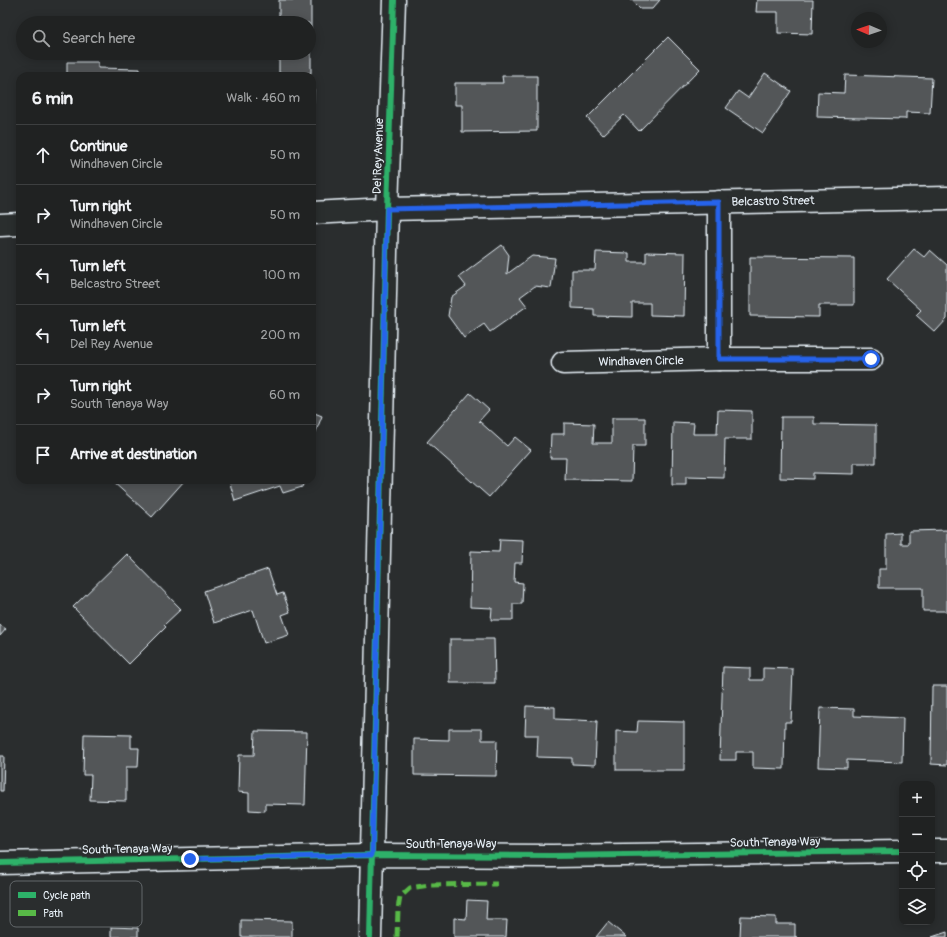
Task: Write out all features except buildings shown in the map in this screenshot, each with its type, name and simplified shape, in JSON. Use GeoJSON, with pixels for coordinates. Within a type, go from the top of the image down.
{"type":"FeatureCollection","features":[{"type":"Feature","properties":{"kind":"street","name":"Del Rey Avenue"},"geometry":{"type":"LineString","coordinates":[[370,937],[387,209],[394,0]]}},
{"type":"Feature","properties":{"kind":"street","name":"Belcastro Street"},"geometry":{"type":"LineString","coordinates":[[316,213],[387,209],[947,198]]}},
{"type":"Feature","properties":{"kind":"street"},"geometry":{"type":"LineString","coordinates":[[719,202],[719,359]]}},
{"type":"Feature","properties":{"kind":"street"},"geometry":{"type":"LineString","coordinates":[[0,225],[16,224]]}},
{"type":"Feature","properties":{"kind":"street","name":"Windhaven Circle"},"geometry":{"type":"LineString","coordinates":[[563,363],[719,359],[871,359]]}},
{"type":"Feature","properties":{"kind":"street","name":"South Tenaya Way"},"geometry":{"type":"LineString","coordinates":[[0,863],[372,855],[553,856],[899,851]]}},
{"type":"Feature","properties":{"kind":"street"},"geometry":{"type":"LineString","coordinates":[[935,851],[947,851]]}},
{"type":"Feature","properties":{"kind":"marked path"},"geometry":{"type":"LineString","coordinates":[[397,937],[400,897],[410,888],[429,885],[497,884]]}},
{"type":"Feature","properties":{"kind":"cycle path"},"geometry":{"type":"LineString","coordinates":[[370,937],[387,209],[394,0]]}},
{"type":"Feature","properties":{"kind":"cycle path"},"geometry":{"type":"LineString","coordinates":[[0,863],[372,855],[553,856],[899,851]]}},
{"type":"Feature","properties":{"kind":"route"},"geometry":{"type":"LineString","coordinates":[[190,859],[372,855],[387,209],[719,202],[719,359],[871,359]]}}]}
